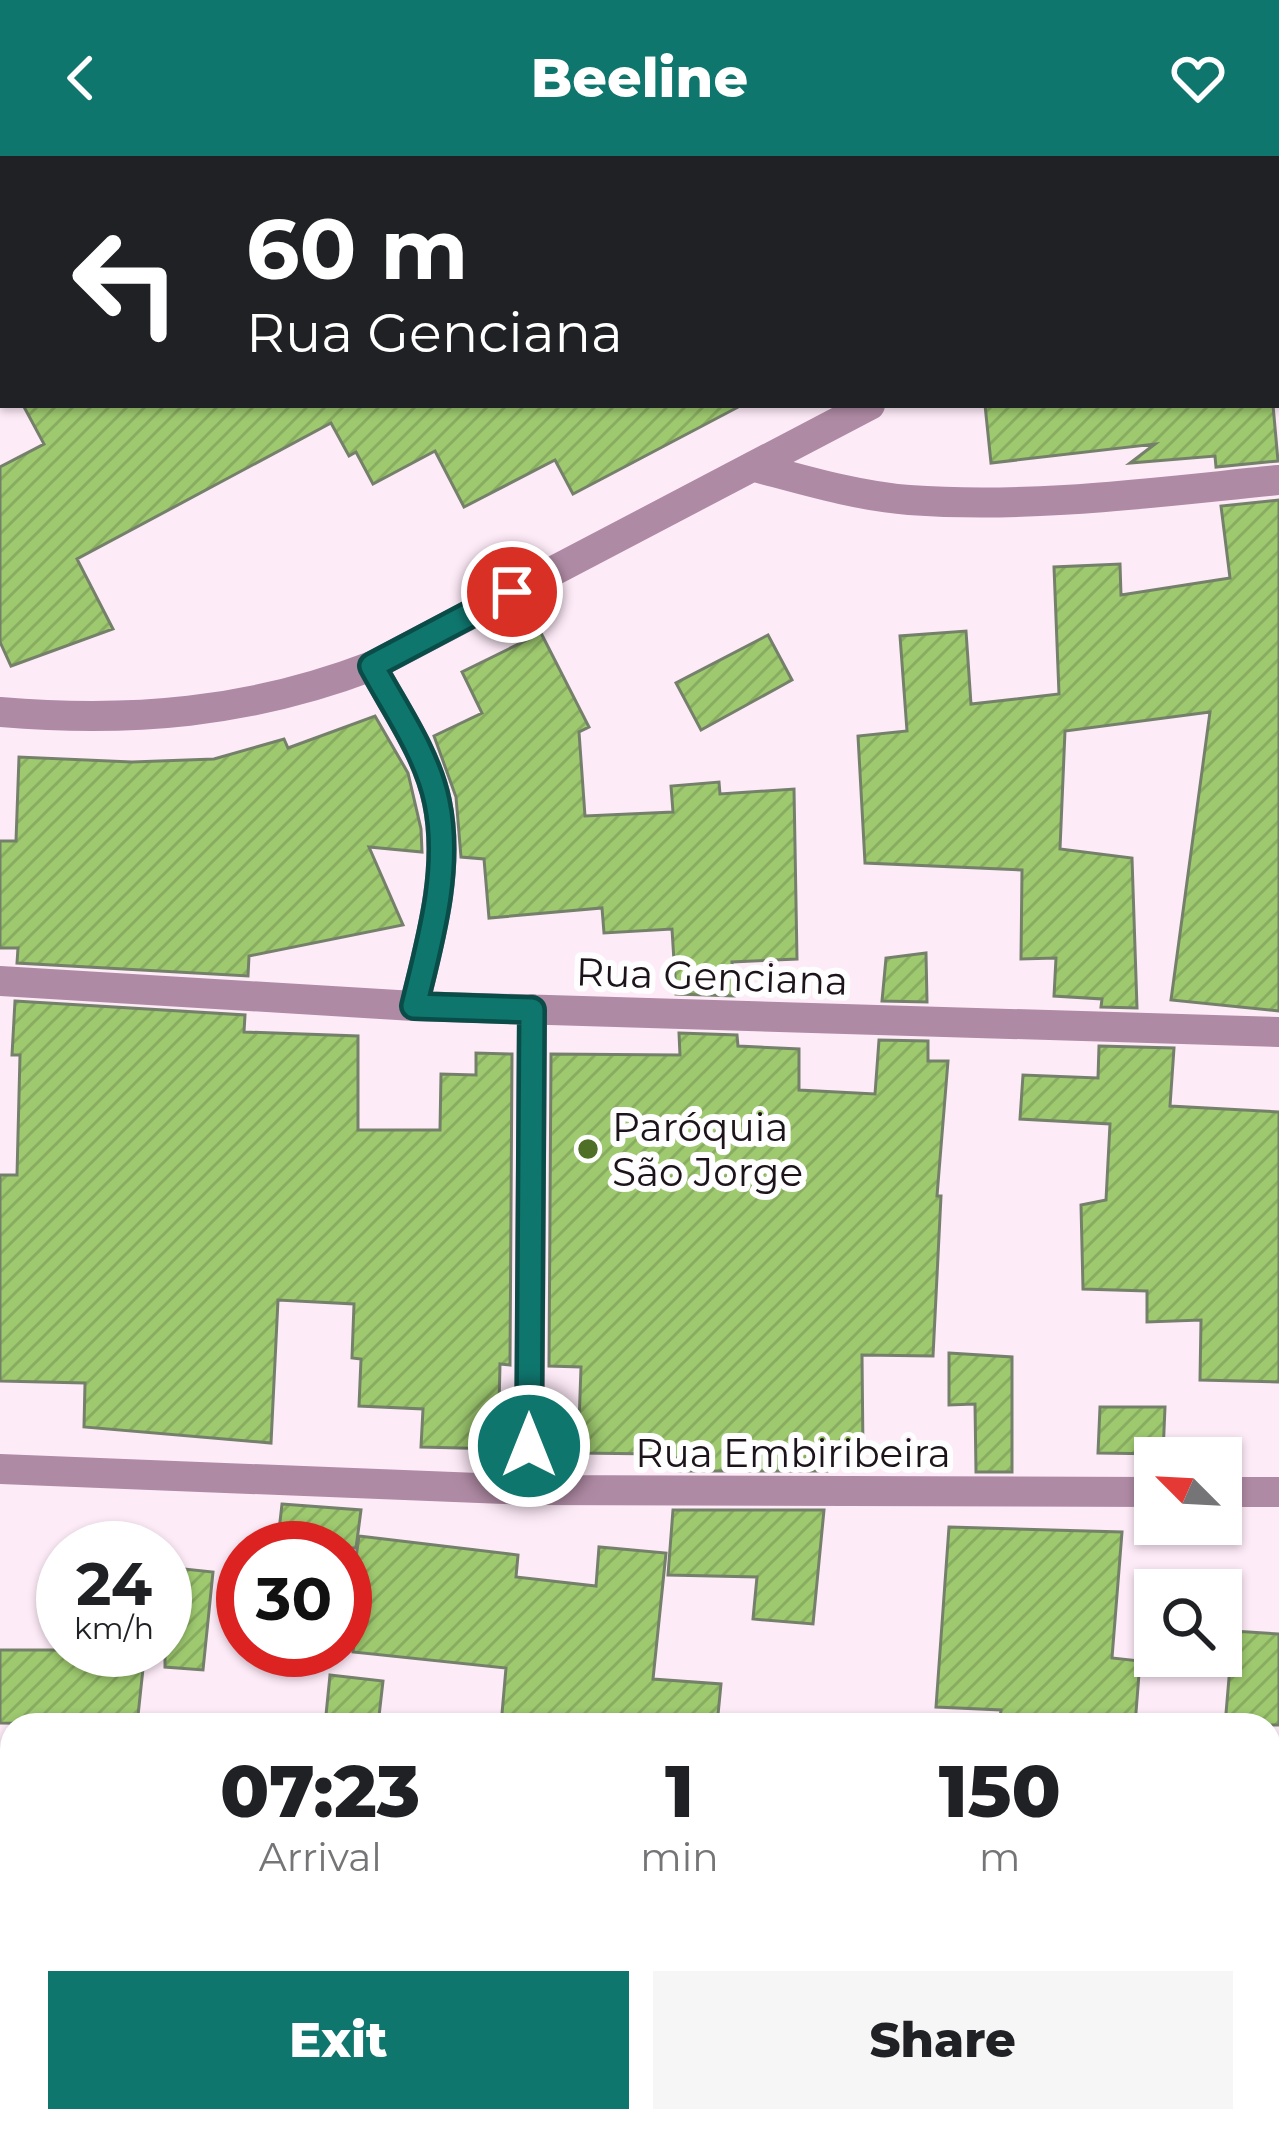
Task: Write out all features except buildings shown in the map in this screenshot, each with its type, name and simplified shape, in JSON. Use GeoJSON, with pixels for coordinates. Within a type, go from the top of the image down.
{"type":"FeatureCollection","features":[{"type":"Feature","properties":{"kind":"street"},"geometry":{"type":"LineString","coordinates":[[0,712],[134,718],[320,686],[372,666],[864,408]]}},
{"type":"Feature","properties":{"kind":"street"},"geometry":{"type":"LineString","coordinates":[[754,467],[906,500],[1050,502],[1279,480]]}},
{"type":"Feature","properties":{"kind":"street"},"geometry":{"type":"LineString","coordinates":[[372,666],[423,760],[437,802],[442,854],[437,900],[414,1006]]}},
{"type":"Feature","properties":{"kind":"street","name":"Rua Genciana"},"geometry":{"type":"LineString","coordinates":[[0,981],[414,1006],[1279,1032]]}},
{"type":"Feature","properties":{"kind":"street"},"geometry":{"type":"LineString","coordinates":[[529,1490],[532,1010]]}},
{"type":"Feature","properties":{"kind":"street","name":"Rua Embiribeira"},"geometry":{"type":"LineString","coordinates":[[0,1469],[529,1490],[1134,1492]]}},
{"type":"Feature","properties":{"kind":"street"},"geometry":{"type":"LineString","coordinates":[[1242,1492],[1279,1492]]}},
{"type":"Feature","properties":{"kind":"place","name":"Paróquia São Jorge"},"geometry":{"type":"Point","coordinates":[588,1149]}},
{"type":"Feature","properties":{"kind":"route"},"geometry":{"type":"LineString","coordinates":[[512,592],[372,666],[423,760],[437,802],[442,854],[437,900],[414,1006],[532,1010],[529,1446]]}}]}
